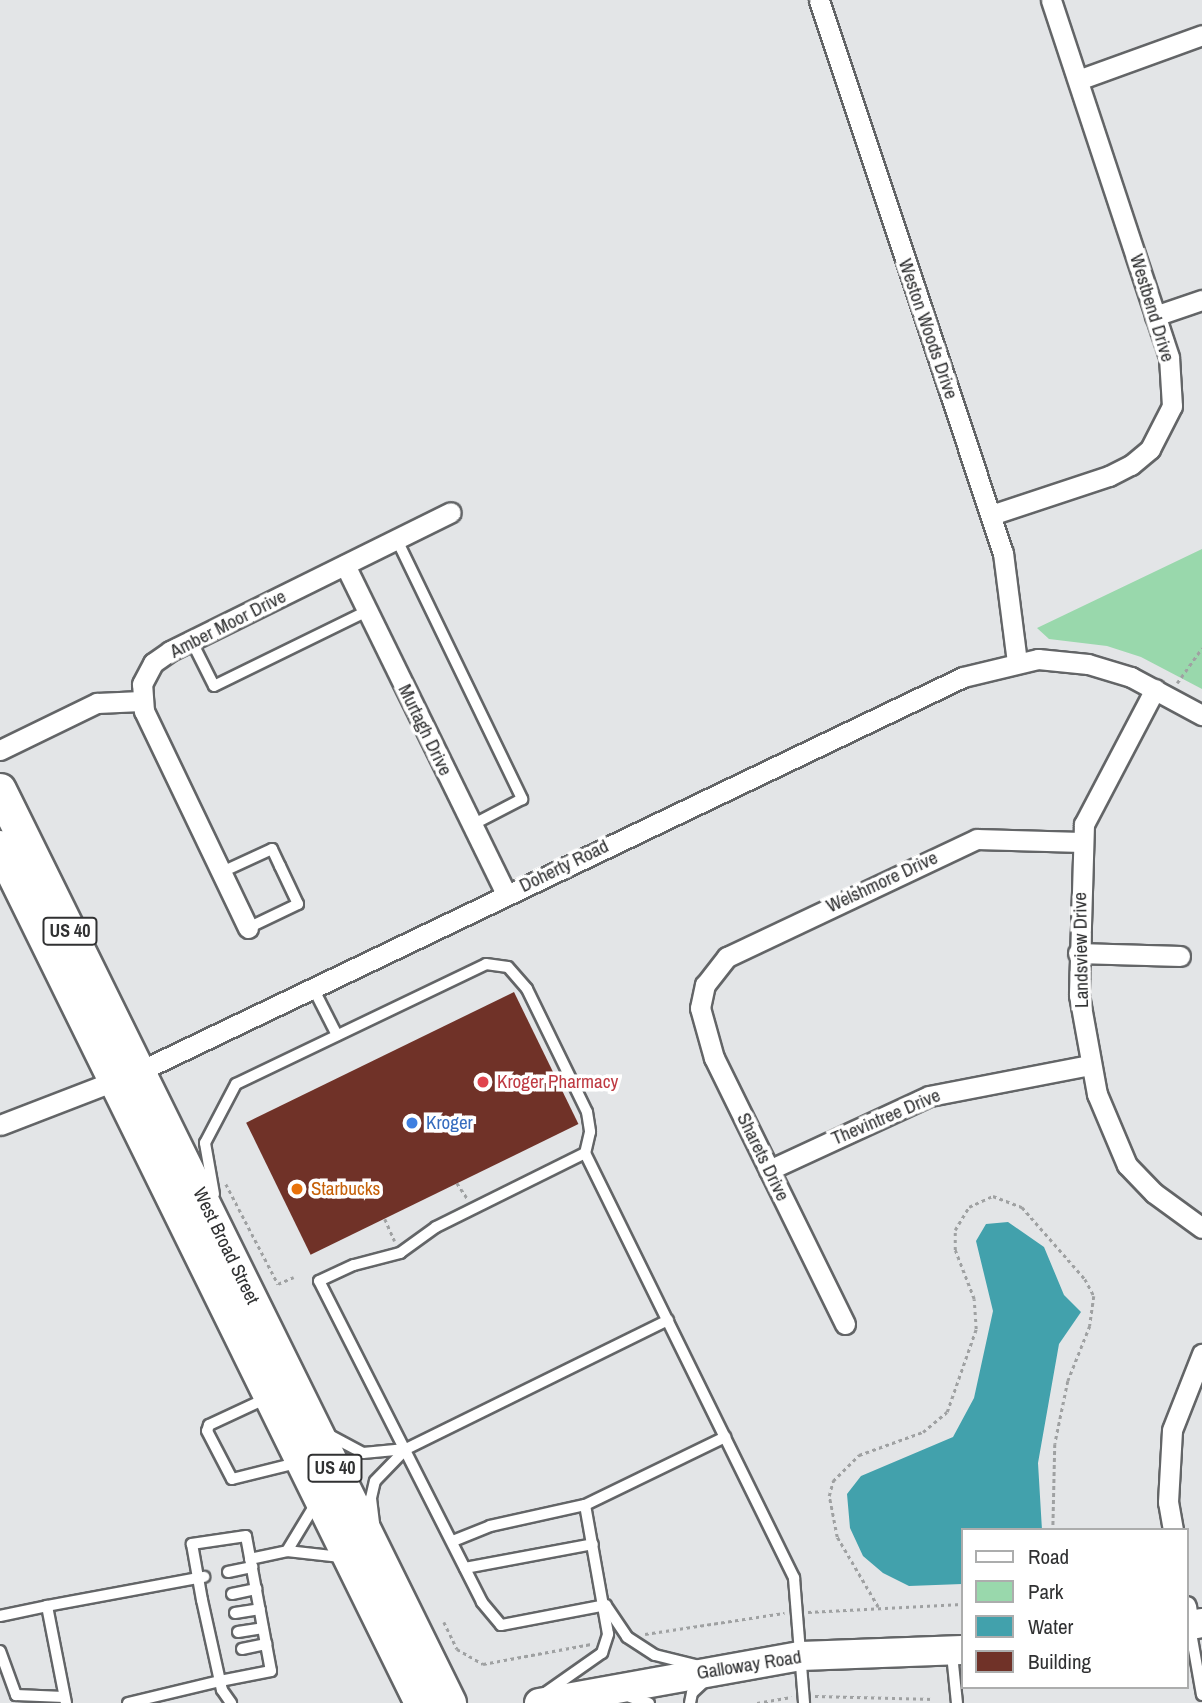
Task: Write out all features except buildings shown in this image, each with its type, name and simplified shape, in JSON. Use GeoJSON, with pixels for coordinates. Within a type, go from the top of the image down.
{"type":"FeatureCollection","features":[{"type":"Feature","properties":{"kind":"main road","name":"West Broad Street"},"geometry":{"type":"LineString","coordinates":[[0,790],[271,1396],[421,1703]]}},
{"type":"Feature","properties":{"kind":"main road","name":"West Broad Street"},"geometry":{"type":"LineString","coordinates":[[0,847],[237,1269],[307,1410],[430,1627],[450,1703]]}},
{"type":"Feature","properties":{"kind":"street","name":"Weston Woods Drive"},"geometry":{"type":"LineString","coordinates":[[819,0],[991,516],[1012,599],[1017,662]]}},
{"type":"Feature","properties":{"kind":"street","name":"Westbend Drive"},"geometry":{"type":"LineString","coordinates":[[991,516],[1109,476],[1150,449],[1164,428],[1172,393],[1169,357],[1051,0]]}},
{"type":"Feature","properties":{"kind":"street"},"geometry":{"type":"LineString","coordinates":[[1078,80],[1202,35]]}},
{"type":"Feature","properties":{"kind":"street"},"geometry":{"type":"LineString","coordinates":[[1155,316],[1202,300]]}},
{"type":"Feature","properties":{"kind":"street","name":"Amber Moor Drive"},"geometry":{"type":"LineString","coordinates":[[141,701],[142,684],[153,663],[191,640],[451,512]]}},
{"type":"Feature","properties":{"kind":"street","name":"Murtagh Drive"},"geometry":{"type":"LineString","coordinates":[[345,565],[506,894]]}},
{"type":"Feature","properties":{"kind":"street","name":"Doherty Road"},"geometry":{"type":"LineString","coordinates":[[0,1125],[128,1077],[312,986],[963,677],[1017,662],[1088,664],[1162,693],[1202,715]]}},
{"type":"Feature","properties":{"kind":"street","name":"Landsview Drive"},"geometry":{"type":"LineString","coordinates":[[1162,693],[1091,803],[1081,842],[1079,995],[1090,1066],[1109,1130],[1127,1165],[1154,1193],[1202,1228]]}},
{"type":"Feature","properties":{"kind":"street"},"geometry":{"type":"LineString","coordinates":[[0,750],[97,702],[141,701],[248,928]]}},
{"type":"Feature","properties":{"kind":"street","name":"Welshmore Drive"},"geometry":{"type":"LineString","coordinates":[[705,985],[727,957],[968,842],[987,837],[1081,842]]}},
{"type":"Feature","properties":{"kind":"street"},"geometry":{"type":"LineString","coordinates":[[1078,953],[1180,956]]}},
{"type":"Feature","properties":{"kind":"street","name":"Sharets Drive"},"geometry":{"type":"LineString","coordinates":[[705,985],[700,1008],[706,1040],[845,1324]]}},
{"type":"Feature","properties":{"kind":"street","name":"Thevintree Drive"},"geometry":{"type":"LineString","coordinates":[[769,1170],[929,1096],[1090,1066]]}},
{"type":"Feature","properties":{"kind":"street"},"geometry":{"type":"LineString","coordinates":[[1173,1528],[1168,1502],[1172,1430],[1202,1354]]}},
{"type":"Feature","properties":{"kind":"street","name":"Galloway Road"},"geometry":{"type":"LineString","coordinates":[[539,1703],[801,1656],[957,1650]]}},
{"type":"Feature","properties":{"kind":"lane"},"geometry":{"type":"LineString","coordinates":[[397,540],[522,799],[472,825]]}},
{"type":"Feature","properties":{"kind":"lane"},"geometry":{"type":"LineString","coordinates":[[191,640],[214,686],[367,611]]}},
{"type":"Feature","properties":{"kind":"lane"},"geometry":{"type":"LineString","coordinates":[[222,872],[272,849],[298,904],[248,928]]}},
{"type":"Feature","properties":{"kind":"lane"},"geometry":{"type":"LineString","coordinates":[[237,1269],[211,1185],[205,1143],[213,1121],[236,1084],[486,964],[508,967],[527,989],[587,1112],[590,1132],[585,1153],[794,1577],[804,1699]]}},
{"type":"Feature","properties":{"kind":"lane"},"geometry":{"type":"LineString","coordinates":[[312,986],[337,1035]]}},
{"type":"Feature","properties":{"kind":"lane"},"geometry":{"type":"LineString","coordinates":[[585,1153],[472,1207],[400,1253],[354,1265],[319,1281],[482,1602],[501,1625],[606,1605]]}},
{"type":"Feature","properties":{"kind":"lane"},"geometry":{"type":"LineString","coordinates":[[430,1627],[413,1601],[374,1525],[371,1498],[375,1481],[406,1449],[668,1320]]}},
{"type":"Feature","properties":{"kind":"lane"},"geometry":{"type":"LineString","coordinates":[[271,1396],[207,1428],[229,1476],[235,1479],[303,1461]]}},
{"type":"Feature","properties":{"kind":"lane"},"geometry":{"type":"LineString","coordinates":[[307,1410],[334,1440],[363,1453],[406,1449]]}},
{"type":"Feature","properties":{"kind":"lane"},"geometry":{"type":"LineString","coordinates":[[453,1542],[490,1526],[585,1505],[725,1437]]}},
{"type":"Feature","properties":{"kind":"lane"},"geometry":{"type":"LineString","coordinates":[[287,1551],[320,1497]]}},
{"type":"Feature","properties":{"kind":"lane"},"geometry":{"type":"LineString","coordinates":[[531,1703],[602,1653],[606,1605],[585,1505]]}},
{"type":"Feature","properties":{"kind":"lane"},"geometry":{"type":"LineString","coordinates":[[128,1703],[221,1686],[271,1671],[246,1536],[192,1544],[217,1654],[221,1686],[219,1703]]}},
{"type":"Feature","properties":{"kind":"lane"},"geometry":{"type":"LineString","coordinates":[[465,1567],[593,1544]]}},
{"type":"Feature","properties":{"kind":"lane"},"geometry":{"type":"LineString","coordinates":[[228,1572],[287,1551],[350,1558]]}},
{"type":"Feature","properties":{"kind":"lane"},"geometry":{"type":"LineString","coordinates":[[0,1616],[201,1578]]}},
{"type":"Feature","properties":{"kind":"lane"},"geometry":{"type":"LineString","coordinates":[[232,1594],[256,1589]]}},
{"type":"Feature","properties":{"kind":"lane"},"geometry":{"type":"LineString","coordinates":[[606,1605],[628,1637],[655,1655],[717,1670]]}},
{"type":"Feature","properties":{"kind":"lane"},"geometry":{"type":"LineString","coordinates":[[0,1651],[16,1695],[65,1700],[47,1606]]}},
{"type":"Feature","properties":{"kind":"lane"},"geometry":{"type":"LineString","coordinates":[[235,1613],[260,1609]]}},
{"type":"Feature","properties":{"kind":"lane"},"geometry":{"type":"LineString","coordinates":[[1191,1620],[1202,1695]]}},
{"type":"Feature","properties":{"kind":"lane"},"geometry":{"type":"LineString","coordinates":[[238,1632],[263,1628]]}},
{"type":"Feature","properties":{"kind":"lane"},"geometry":{"type":"LineString","coordinates":[[242,1649],[266,1644]]}},
{"type":"Feature","properties":{"kind":"lane"},"geometry":{"type":"LineString","coordinates":[[957,1650],[957,1703]]}},
{"type":"Feature","properties":{"kind":"lane"},"geometry":{"type":"LineString","coordinates":[[690,1703],[692,1693],[717,1670]]}},
{"type":"Feature","properties":{"kind":"lane"},"geometry":{"type":"LineString","coordinates":[[221,1686],[231,1703]]}},
{"type":"Feature","properties":{"kind":"lane"},"geometry":{"type":"LineString","coordinates":[[594,1692],[649,1703]]}},
{"type":"Feature","properties":{"kind":"path"},"geometry":{"type":"LineString","coordinates":[[1162,693],[1202,648]]}},
{"type":"Feature","properties":{"kind":"path"},"geometry":{"type":"LineString","coordinates":[[223,1178],[278,1284],[293,1277]]}},
{"type":"Feature","properties":{"kind":"path"},"geometry":{"type":"LineString","coordinates":[[457,1183],[472,1207]]}},
{"type":"Feature","properties":{"kind":"path"},"geometry":{"type":"LineString","coordinates":[[878,1608],[837,1537],[829,1496],[833,1481],[859,1455],[923,1432],[947,1412],[976,1329],[974,1299],[955,1250],[955,1230],[969,1207],[993,1196],[1021,1207],[1085,1279],[1094,1296],[1090,1326],[1071,1371],[1055,1444],[1054,1528]]}},
{"type":"Feature","properties":{"kind":"path"},"geometry":{"type":"LineString","coordinates":[[385,1219],[400,1253]]}},
{"type":"Feature","properties":{"kind":"path"},"geometry":{"type":"LineString","coordinates":[[628,1637],[798,1612],[960,1604]]}},
{"type":"Feature","properties":{"kind":"path"},"geometry":{"type":"LineString","coordinates":[[430,1627],[457,1649],[483,1664],[604,1641]]}},
{"type":"Feature","properties":{"kind":"path"},"geometry":{"type":"LineString","coordinates":[[757,1703],[804,1699],[934,1699]]}},
{"type":"Feature","properties":{"kind":"green space"},"geometry":{"type":"Polygon","coordinates":[[[1202,549],[1202,689],[1141,657],[1107,646],[1049,639],[1037,628],[1202,549]]]}},
{"type":"Feature","properties":{"kind":"water"},"geometry":{"type":"Polygon","coordinates":[[[1008,1222],[1044,1247],[1064,1295],[1081,1312],[1059,1344],[1038,1463],[1042,1528],[960,1528],[960,1584],[909,1586],[883,1573],[863,1556],[850,1528],[847,1494],[861,1476],[953,1437],[974,1398],[993,1311],[976,1241],[986,1224],[1008,1222]]]}},
{"type":"Feature","properties":{"kind":"place","name":"Kroger Pharmacy"},"geometry":{"type":"Point","coordinates":[483,1082]}},
{"type":"Feature","properties":{"kind":"place","name":"Kroger"},"geometry":{"type":"Point","coordinates":[412,1123]}},
{"type":"Feature","properties":{"kind":"place","name":"Starbucks"},"geometry":{"type":"Point","coordinates":[297,1189]}}]}
